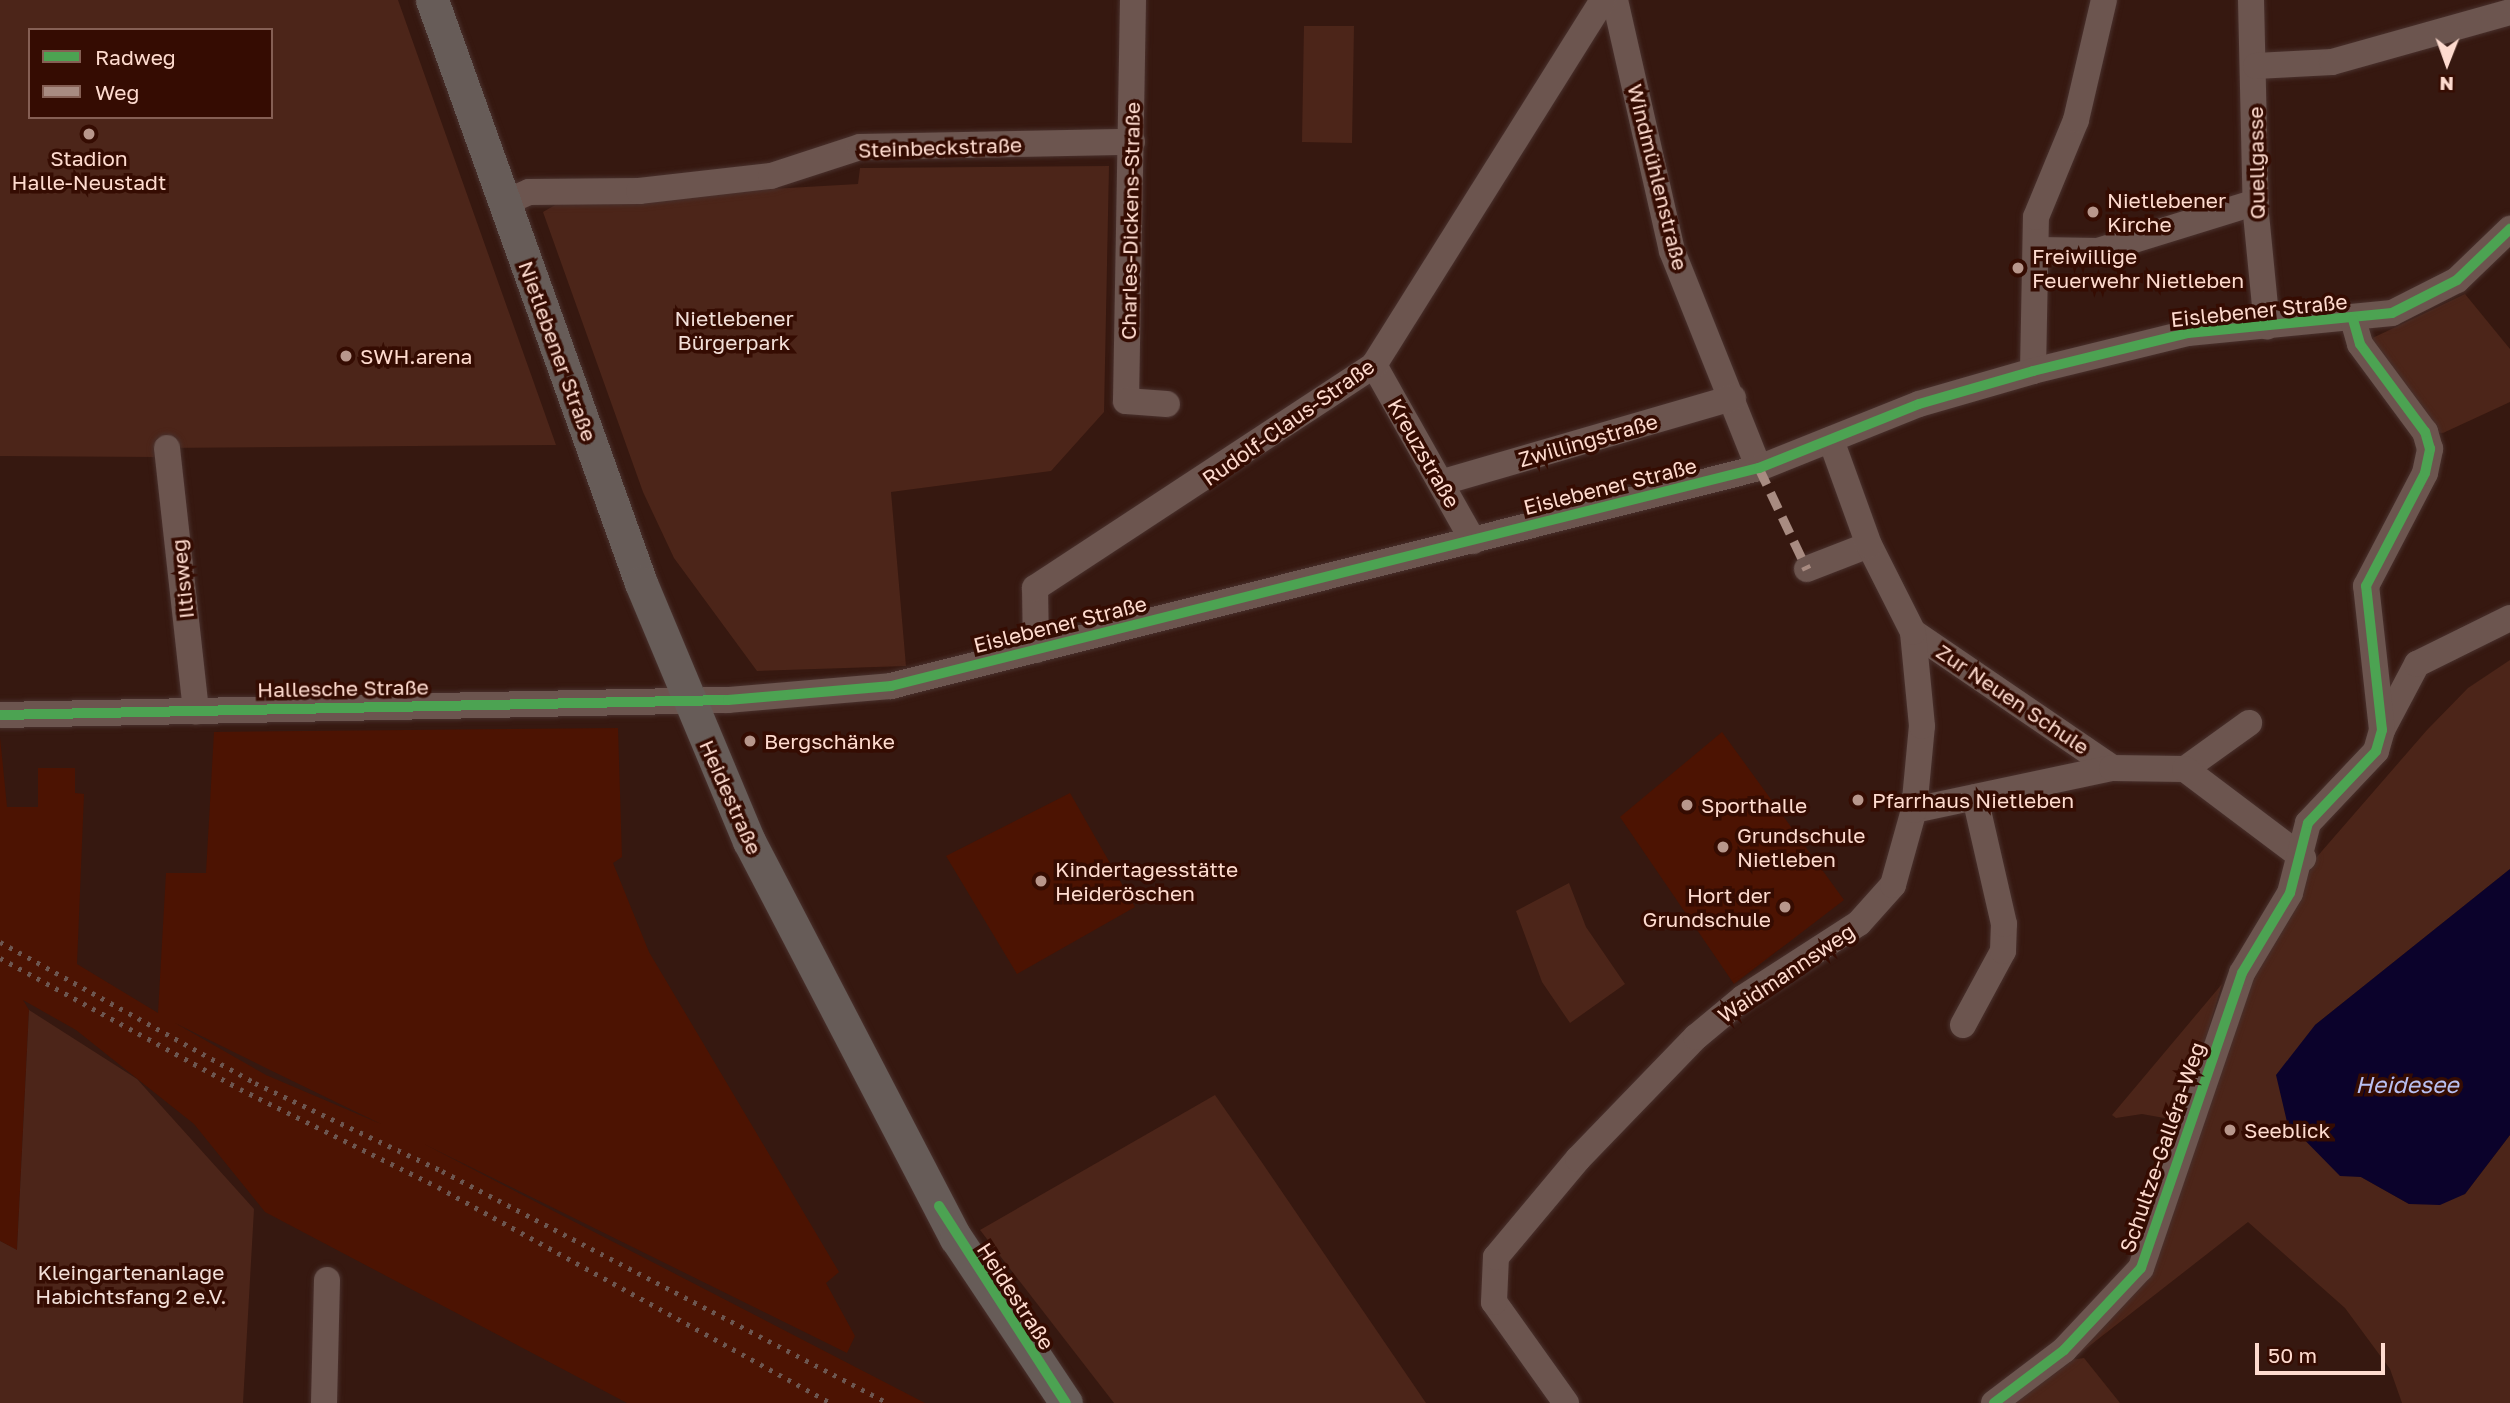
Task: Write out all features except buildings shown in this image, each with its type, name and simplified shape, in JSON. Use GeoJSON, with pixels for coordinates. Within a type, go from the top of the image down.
{"type":"FeatureCollection","features":[{"type":"Feature","properties":{"kind":"main road","name":"Nietlebener Straße"},"geometry":{"type":"LineString","coordinates":[[432,0],[504,203],[688,699]]}},
{"type":"Feature","properties":{"kind":"main road","name":"Heidestraße"},"geometry":{"type":"LineString","coordinates":[[688,699],[749,841],[956,1238],[1066,1403]]}},
{"type":"Feature","properties":{"kind":"street","name":"Charles-Dickens-Straße"},"geometry":{"type":"LineString","coordinates":[[1133,0],[1126,401],[1167,404]]}},
{"type":"Feature","properties":{"kind":"street","name":"Rudolf-Claus-Straße"},"geometry":{"type":"LineString","coordinates":[[1036,650],[1035,588],[1374,365],[1603,0]]}},
{"type":"Feature","properties":{"kind":"street","name":"Windmühlenstraße"},"geometry":{"type":"LineString","coordinates":[[1615,0],[1672,251],[1759,468]]}},
{"type":"Feature","properties":{"kind":"street"},"geometry":{"type":"LineString","coordinates":[[2033,371],[2031,314],[2040,250],[2042,192],[2062,153],[2104,0]]}},
{"type":"Feature","properties":{"kind":"street","name":"Quellgasse"},"geometry":{"type":"LineString","coordinates":[[2251,0],[2256,66],[2256,208],[2267,326]]}},
{"type":"Feature","properties":{"kind":"street"},"geometry":{"type":"LineString","coordinates":[[2256,66],[2332,62],[2510,12]]}},
{"type":"Feature","properties":{"kind":"street","name":"Steinbeckstraße"},"geometry":{"type":"LineString","coordinates":[[504,203],[529,192],[639,191],[771,177],[860,148],[1132,142]]}},
{"type":"Feature","properties":{"kind":"street"},"geometry":{"type":"LineString","coordinates":[[2040,250],[2098,251],[2256,208]]}},
{"type":"Feature","properties":{"kind":"street","name":"Eislebener Straße"},"geometry":{"type":"LineString","coordinates":[[688,699],[842,694],[1036,650],[1473,541],[1759,468],[1919,404],[2033,371],[2188,333],[2353,320],[2429,297],[2504,244]]}},
{"type":"Feature","properties":{"kind":"street"},"geometry":{"type":"LineString","coordinates":[[2353,320],[2360,344],[2424,432],[2430,449],[2425,473],[2366,586],[2382,730]]}},
{"type":"Feature","properties":{"kind":"street","name":"Kreuzstraße"},"geometry":{"type":"LineString","coordinates":[[1374,365],[1443,482],[1473,541]]}},
{"type":"Feature","properties":{"kind":"street","name":"Zwillingstraße"},"geometry":{"type":"LineString","coordinates":[[1443,482],[1732,398]]}},
{"type":"Feature","properties":{"kind":"street","name":"Waidmannsweg"},"geometry":{"type":"LineString","coordinates":[[1566,1403],[1494,1302],[1496,1257],[1578,1159],[1696,1037],[1880,904],[1893,885],[1914,810],[1922,726],[1913,632],[1870,545],[1831,440]]}},
{"type":"Feature","properties":{"kind":"street","name":"Iltisweg"},"geometry":{"type":"LineString","coordinates":[[167,448],[196,711]]}},
{"type":"Feature","properties":{"kind":"street"},"geometry":{"type":"LineString","coordinates":[[1807,569],[1870,545]]}},
{"type":"Feature","properties":{"kind":"street"},"geometry":{"type":"LineString","coordinates":[[2376,686],[2510,618]]}},
{"type":"Feature","properties":{"kind":"street","name":"Zur Neuen Schule"},"geometry":{"type":"LineString","coordinates":[[1913,632],[2112,768]]}},
{"type":"Feature","properties":{"kind":"street"},"geometry":{"type":"LineString","coordinates":[[2249,723],[2185,769],[2303,858],[2308,823],[2367,764],[2417,664]]}},
{"type":"Feature","properties":{"kind":"street","name":"Hallesche Straße"},"geometry":{"type":"LineString","coordinates":[[0,715],[688,699]]}},
{"type":"Feature","properties":{"kind":"street","name":"Zur Neuen Schule"},"geometry":{"type":"LineString","coordinates":[[1914,810],[2112,768],[2185,769]]}},
{"type":"Feature","properties":{"kind":"street"},"geometry":{"type":"LineString","coordinates":[[1963,1025],[2003,951],[2004,924],[1975,797]]}},
{"type":"Feature","properties":{"kind":"street","name":"Schultze-Galléra-Weg"},"geometry":{"type":"LineString","coordinates":[[1994,1403],[2064,1350],[2141,1268],[2242,973],[2275,922],[2303,858]]}},
{"type":"Feature","properties":{"kind":"street"},"geometry":{"type":"LineString","coordinates":[[324,1403],[327,1280]]}},
{"type":"Feature","properties":{"kind":"shaded area"},"geometry":{"type":"Polygon","coordinates":[[[618,728],[622,857],[613,863],[649,952],[839,1272],[826,1283],[855,1336],[847,1353],[424,1144],[925,1403],[627,1403],[265,1212],[194,1124],[76,1030],[23,1000],[29,1010],[17,1250],[0,1241],[0,737],[7,807],[38,807],[38,768],[75,768],[75,793],[84,794],[77,964],[158,1013],[166,873],[206,873],[214,732],[618,728]],[[175,1023],[266,1075],[381,1124],[175,1023]]]}},
{"type":"Feature","properties":{"kind":"shaded area","name":"Grundschule Nietleben"},"geometry":{"type":"Polygon","coordinates":[[[1722,732],[1844,900],[1734,984],[1620,817],[1722,732]]]}},
{"type":"Feature","properties":{"kind":"shaded area","name":"Kindertagesstätte Heideröschen"},"geometry":{"type":"Polygon","coordinates":[[[1070,793],[1135,907],[1017,974],[946,856],[1070,793]]]}},
{"type":"Feature","properties":{"kind":"green space"},"geometry":{"type":"Polygon","coordinates":[[[0,0],[398,0],[556,445],[159,448],[157,457],[0,456],[0,0]]]}},
{"type":"Feature","properties":{"kind":"green space"},"geometry":{"type":"Polygon","coordinates":[[[1304,26],[1354,26],[1352,143],[1302,142],[1304,26]]]}},
{"type":"Feature","properties":{"kind":"green space","name":"Nietlebener Bürgerpark"},"geometry":{"type":"Polygon","coordinates":[[[1109,166],[1104,412],[1051,471],[891,492],[906,666],[757,671],[674,558],[643,492],[543,212],[562,201],[858,184],[860,168],[1109,166]]]}},
{"type":"Feature","properties":{"kind":"green space"},"geometry":{"type":"Polygon","coordinates":[[[2465,294],[2510,349],[2510,402],[2443,433],[2425,432],[2360,344],[2465,294]]]}},
{"type":"Feature","properties":{"kind":"green space"},"geometry":{"type":"Polygon","coordinates":[[[2510,660],[2510,869],[2315,1025],[2361,1177],[2409,1204],[2465,1194],[2510,1135],[2510,1403],[2402,1403],[2390,1369],[2345,1308],[2248,1222],[2079,1354],[2077,1347],[2145,1273],[2257,969],[2292,915],[2315,859],[2427,730],[2468,688],[2510,660]]]}},
{"type":"Feature","properties":{"kind":"green space"},"geometry":{"type":"Polygon","coordinates":[[[1569,883],[1586,927],[1625,984],[1570,1023],[1542,982],[1516,911],[1569,883]]]}},
{"type":"Feature","properties":{"kind":"green space"},"geometry":{"type":"Polygon","coordinates":[[[2222,984],[2181,1121],[2142,1114],[2116,1118],[2112,1115],[2222,984]]]}},
{"type":"Feature","properties":{"kind":"green space","name":"Kleingartenanlage Habichtsfang 2 e.V."},"geometry":{"type":"Polygon","coordinates":[[[29,1010],[137,1079],[254,1209],[243,1403],[0,1403],[0,1241],[17,1250],[29,1010]]]}},
{"type":"Feature","properties":{"kind":"green space"},"geometry":{"type":"Polygon","coordinates":[[[1215,1095],[1426,1403],[1114,1403],[980,1230],[1215,1095]]]}},
{"type":"Feature","properties":{"kind":"green space"},"geometry":{"type":"Polygon","coordinates":[[[2084,1358],[2120,1403],[2004,1403],[2056,1362],[2084,1358]]]}},
{"type":"Feature","properties":{"kind":"water","name":"Heidesee"},"geometry":{"type":"Polygon","coordinates":[[[2510,869],[2510,1135],[2465,1194],[2440,1205],[2409,1204],[2361,1177],[2340,1176],[2287,1122],[2276,1075],[2315,1025],[2510,869]]]}},
{"type":"Feature","properties":{"kind":"railway"},"geometry":{"type":"LineString","coordinates":[[0,942],[255,1083],[442,1171],[888,1403]]}},
{"type":"Feature","properties":{"kind":"railway"},"geometry":{"type":"LineString","coordinates":[[0,958],[240,1089],[438,1187],[831,1403]]}},
{"type":"Feature","properties":{"kind":"marked path"},"geometry":{"type":"LineString","coordinates":[[1759,468],[1807,569]]}},
{"type":"Feature","properties":{"kind":"cycle path"},"geometry":{"type":"LineString","coordinates":[[0,715],[728,700],[891,686],[1759,468],[1919,404],[2033,371],[2188,333],[2392,313],[2457,280],[2510,229]]}},
{"type":"Feature","properties":{"kind":"cycle path"},"geometry":{"type":"LineString","coordinates":[[1994,1403],[2064,1350],[2141,1268],[2242,973],[2290,893],[2308,823],[2376,751],[2382,730],[2366,586],[2425,473],[2430,449],[2425,432],[2360,344],[2353,320]]}},
{"type":"Feature","properties":{"kind":"cycle path"},"geometry":{"type":"LineString","coordinates":[[939,1206],[1066,1403]]}},
{"type":"Feature","properties":{"kind":"place","name":"Stadion Halle-Neustadt"},"geometry":{"type":"Point","coordinates":[89,134]}},
{"type":"Feature","properties":{"kind":"place","name":"Nietlebener Kirche"},"geometry":{"type":"Point","coordinates":[2093,212]}},
{"type":"Feature","properties":{"kind":"place","name":"Freiwillige Feuerwehr Nietleben"},"geometry":{"type":"Point","coordinates":[2018,268]}},
{"type":"Feature","properties":{"kind":"place","name":"SWH.arena"},"geometry":{"type":"Point","coordinates":[346,356]}},
{"type":"Feature","properties":{"kind":"place","name":"Bergschänke"},"geometry":{"type":"Point","coordinates":[750,741]}},
{"type":"Feature","properties":{"kind":"place","name":"Pfarrhaus Nietleben"},"geometry":{"type":"Point","coordinates":[1858,800]}},
{"type":"Feature","properties":{"kind":"place","name":"Sporthalle"},"geometry":{"type":"Point","coordinates":[1687,805]}},
{"type":"Feature","properties":{"kind":"place","name":"Grundschule Nietleben"},"geometry":{"type":"Point","coordinates":[1723,847]}},
{"type":"Feature","properties":{"kind":"place","name":"Kindertagesstätte Heideröschen"},"geometry":{"type":"Point","coordinates":[1041,881]}},
{"type":"Feature","properties":{"kind":"place","name":"Hort der Grundschule"},"geometry":{"type":"Point","coordinates":[1785,907]}},
{"type":"Feature","properties":{"kind":"place","name":"Seeblick"},"geometry":{"type":"Point","coordinates":[2230,1130]}}]}
